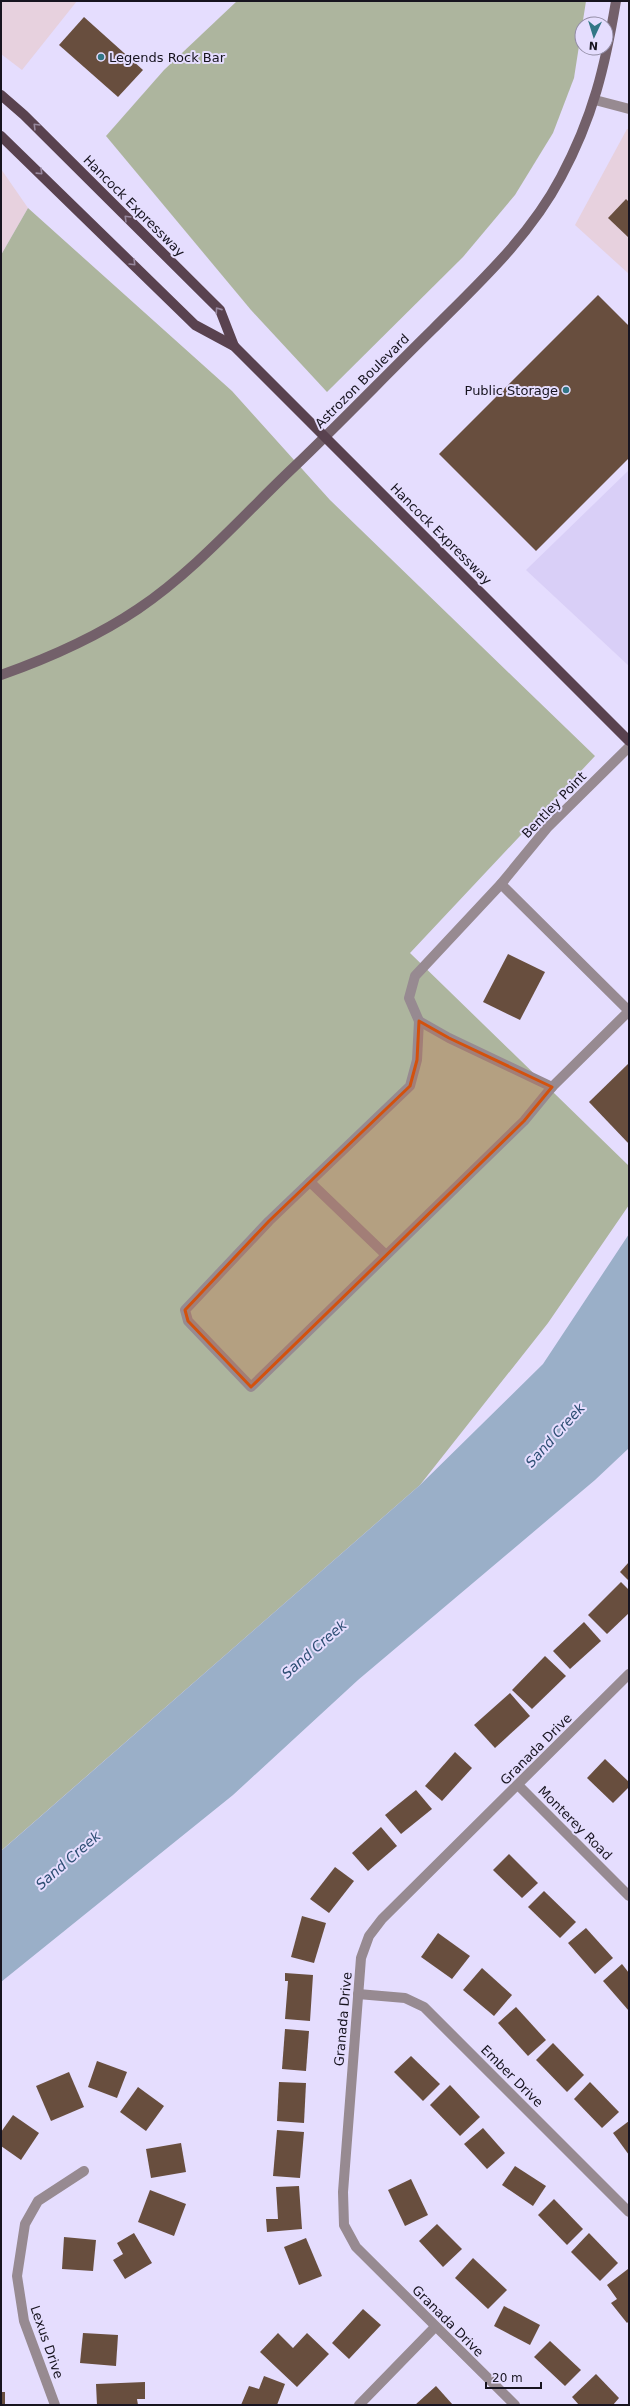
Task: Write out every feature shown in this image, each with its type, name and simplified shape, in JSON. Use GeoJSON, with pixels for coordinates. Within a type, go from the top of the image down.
{"type":"FeatureCollection","features":[{"type":"Feature","properties":{"kind":"main road","name":"Astrozon Boulevard"},"geometry":{"type":"LineString","coordinates":[[1,675],[39,661],[105,630],[175,582],[325,437],[485,278],[515,244],[541,210],[561,178],[595,100],[607,58],[616,1]]}},
{"type":"Feature","properties":{"kind":"main road","name":"Hancock Expressway"},"geometry":{"type":"LineString","coordinates":[[1,94],[24,114],[220,310],[234,346]]}},
{"type":"Feature","properties":{"kind":"main road","name":"Hancock Expressway"},"geometry":{"type":"LineString","coordinates":[[1,136],[195,325],[234,346],[629,741]]}},
{"type":"Feature","properties":{"kind":"street"},"geometry":{"type":"LineString","coordinates":[[595,100],[629,109]]}},
{"type":"Feature","properties":{"kind":"street","name":"Bentley Point"},"geometry":{"type":"LineString","coordinates":[[419,1021],[410,998],[415,976],[501,884],[547,828],[629,746]]}},
{"type":"Feature","properties":{"kind":"street"},"geometry":{"type":"LineString","coordinates":[[501,884],[629,1011],[552,1087],[524,1121],[251,1387],[188,1321],[186,1310],[310,1182],[410,1086],[416,1060],[419,1021],[449,1038],[552,1087]]}},
{"type":"Feature","properties":{"kind":"street"},"geometry":{"type":"LineString","coordinates":[[310,1182],[386,1255]]}},
{"type":"Feature","properties":{"kind":"street","name":"Granada Drive"},"geometry":{"type":"LineString","coordinates":[[515,2405],[356,2247],[344,2225],[343,2192],[361,1958],[369,1936],[382,1919],[519,1786],[629,1674]]}},
{"type":"Feature","properties":{"kind":"street","name":"Monterey Road"},"geometry":{"type":"LineString","coordinates":[[519,1786],[629,1896]]}},
{"type":"Feature","properties":{"kind":"street","name":"Ember Drive"},"geometry":{"type":"LineString","coordinates":[[358,1994],[405,1998],[424,2007],[629,2212]]}},
{"type":"Feature","properties":{"kind":"street","name":"Lexus Drive"},"geometry":{"type":"LineString","coordinates":[[55,2405],[24,2321],[16,2276],[26,2224],[38,2201],[84,2171]]}},
{"type":"Feature","properties":{"kind":"street"},"geometry":{"type":"LineString","coordinates":[[359,2405],[435,2327]]}},
{"type":"Feature","properties":{"kind":"highlighted area"},"geometry":{"type":"Polygon","coordinates":[[[419,1021],[449,1038],[552,1087],[524,1121],[251,1387],[188,1321],[185,1310],[269,1221],[410,1086],[417,1060],[419,1021]]]}},
{"type":"Feature","properties":{"kind":"shaded area"},"geometry":{"type":"Polygon","coordinates":[[[1,1],[77,1],[22,70],[1,54],[1,1]]]}},
{"type":"Feature","properties":{"kind":"shaded area"},"geometry":{"type":"Polygon","coordinates":[[[627,129],[629,129],[629,274],[575,225],[627,129]]]}},
{"type":"Feature","properties":{"kind":"shaded area"},"geometry":{"type":"Polygon","coordinates":[[[1,169],[28,208],[1,255],[1,169]]]}},
{"type":"Feature","properties":{"kind":"shaded area"},"geometry":{"type":"Polygon","coordinates":[[[629,470],[629,666],[526,570],[629,470]]]}},
{"type":"Feature","properties":{"kind":"green space"},"geometry":{"type":"Polygon","coordinates":[[[237,1],[586,1],[584,16],[574,16],[574,56],[577,56],[574,78],[553,133],[515,195],[463,257],[327,392],[251,310],[106,136],[164,70],[237,1]]]}},
{"type":"Feature","properties":{"kind":"green space"},"geometry":{"type":"Polygon","coordinates":[[[28,208],[232,391],[330,500],[595,756],[410,953],[629,1166],[629,1205],[548,1323],[420,1485],[2,1850],[1,255],[28,208]]]}},
{"type":"Feature","properties":{"kind":"water","name":"Sand Creek"},"geometry":{"type":"Polygon","coordinates":[[[629,1234],[629,1448],[595,1480],[358,1680],[233,1795],[1,1982],[1,1851],[420,1485],[543,1364],[629,1234]]]}},
{"type":"Feature","properties":{"kind":"building","name":"Legends Rock Bar"},"geometry":{"type":"Polygon","coordinates":[[[84,17],[143,70],[118,97],[59,45],[84,17]]]}},
{"type":"Feature","properties":{"kind":"building"},"geometry":{"type":"Polygon","coordinates":[[[626,199],[629,202],[629,238],[608,218],[626,199]]]}},
{"type":"Feature","properties":{"kind":"building","name":"Public Storage"},"geometry":{"type":"Polygon","coordinates":[[[598,295],[629,326],[629,458],[536,551],[439,454],[598,295]]]}},
{"type":"Feature","properties":{"kind":"building"},"geometry":{"type":"Polygon","coordinates":[[[508,954],[545,972],[520,1020],[483,1002],[508,954]]]}},
{"type":"Feature","properties":{"kind":"building"},"geometry":{"type":"Polygon","coordinates":[[[629,1063],[629,1144],[589,1102],[629,1063]]]}},
{"type":"Feature","properties":{"kind":"building"},"geometry":{"type":"Polygon","coordinates":[[[629,1562],[629,1581],[620,1572],[629,1562]]]}},
{"type":"Feature","properties":{"kind":"building"},"geometry":{"type":"Polygon","coordinates":[[[621,1582],[629,1590],[629,1613],[607,1634],[588,1615],[621,1582]]]}},
{"type":"Feature","properties":{"kind":"building"},"geometry":{"type":"Polygon","coordinates":[[[584,1622],[601,1641],[570,1669],[553,1651],[584,1622]]]}},
{"type":"Feature","properties":{"kind":"building"},"geometry":{"type":"Polygon","coordinates":[[[545,1656],[566,1676],[532,1709],[512,1690],[545,1656]]]}},
{"type":"Feature","properties":{"kind":"building"},"geometry":{"type":"Polygon","coordinates":[[[510,1693],[530,1716],[495,1748],[474,1725],[510,1693]]]}},
{"type":"Feature","properties":{"kind":"building"},"geometry":{"type":"Polygon","coordinates":[[[455,1752],[472,1768],[442,1801],[425,1786],[455,1752]]]}},
{"type":"Feature","properties":{"kind":"building"},"geometry":{"type":"Polygon","coordinates":[[[605,1759],[629,1782],[629,1787],[613,1803],[587,1778],[605,1759]]]}},
{"type":"Feature","properties":{"kind":"building"},"geometry":{"type":"Polygon","coordinates":[[[416,1790],[432,1809],[401,1834],[385,1815],[416,1790]]]}},
{"type":"Feature","properties":{"kind":"building"},"geometry":{"type":"Polygon","coordinates":[[[381,1827],[397,1846],[368,1871],[352,1853],[381,1827]]]}},
{"type":"Feature","properties":{"kind":"building"},"geometry":{"type":"Polygon","coordinates":[[[509,1854],[538,1883],[522,1898],[493,1870],[509,1854]]]}},
{"type":"Feature","properties":{"kind":"building"},"geometry":{"type":"Polygon","coordinates":[[[335,1867],[354,1881],[329,1913],[310,1899],[335,1867]]]}},
{"type":"Feature","properties":{"kind":"building"},"geometry":{"type":"Polygon","coordinates":[[[544,1891],[576,1922],[560,1938],[528,1907],[544,1891]]]}},
{"type":"Feature","properties":{"kind":"building"},"geometry":{"type":"Polygon","coordinates":[[[302,1916],[326,1923],[314,1963],[291,1957],[302,1916]]]}},
{"type":"Feature","properties":{"kind":"building"},"geometry":{"type":"Polygon","coordinates":[[[586,1928],[613,1958],[595,1974],[568,1943],[586,1928]]]}},
{"type":"Feature","properties":{"kind":"building"},"geometry":{"type":"Polygon","coordinates":[[[438,1933],[470,1956],[452,1979],[421,1957],[438,1933]]]}},
{"type":"Feature","properties":{"kind":"building"},"geometry":{"type":"Polygon","coordinates":[[[622,1964],[629,1973],[629,2011],[603,1981],[622,1964]]]}},
{"type":"Feature","properties":{"kind":"building"},"geometry":{"type":"Polygon","coordinates":[[[482,1968],[512,1995],[494,2016],[463,1990],[482,1968]]]}},
{"type":"Feature","properties":{"kind":"building"},"geometry":{"type":"Polygon","coordinates":[[[285,1973],[313,1975],[310,2021],[285,2019],[288,1981],[285,1981],[285,1973]]]}},
{"type":"Feature","properties":{"kind":"building"},"geometry":{"type":"Polygon","coordinates":[[[516,2007],[546,2040],[528,2056],[498,2023],[516,2007]]]}},
{"type":"Feature","properties":{"kind":"building"},"geometry":{"type":"Polygon","coordinates":[[[285,2029],[309,2031],[306,2071],[282,2069],[285,2029]]]}},
{"type":"Feature","properties":{"kind":"building"},"geometry":{"type":"Polygon","coordinates":[[[553,2043],[584,2075],[567,2092],[536,2060],[553,2043]]]}},
{"type":"Feature","properties":{"kind":"building"},"geometry":{"type":"Polygon","coordinates":[[[411,2056],[440,2084],[423,2101],[394,2072],[411,2056]]]}},
{"type":"Feature","properties":{"kind":"building"},"geometry":{"type":"Polygon","coordinates":[[[97,2061],[127,2072],[117,2098],[88,2087],[97,2061]]]}},
{"type":"Feature","properties":{"kind":"building"},"geometry":{"type":"Polygon","coordinates":[[[69,2072],[84,2107],[51,2121],[36,2086],[69,2072]]]}},
{"type":"Feature","properties":{"kind":"building"},"geometry":{"type":"Polygon","coordinates":[[[279,2082],[306,2083],[304,2123],[277,2121],[279,2082]]]}},
{"type":"Feature","properties":{"kind":"building"},"geometry":{"type":"Polygon","coordinates":[[[590,2082],[619,2112],[602,2128],[574,2099],[590,2082]]]}},
{"type":"Feature","properties":{"kind":"building"},"geometry":{"type":"Polygon","coordinates":[[[450,2085],[480,2117],[460,2136],[430,2105],[450,2085]]]}},
{"type":"Feature","properties":{"kind":"building"},"geometry":{"type":"Polygon","coordinates":[[[138,2087],[164,2106],[146,2131],[120,2112],[138,2087]]]}},
{"type":"Feature","properties":{"kind":"building"},"geometry":{"type":"Polygon","coordinates":[[[13,2115],[39,2133],[21,2160],[1,2146],[1,2132],[13,2115]]]}},
{"type":"Feature","properties":{"kind":"building"},"geometry":{"type":"Polygon","coordinates":[[[629,2121],[629,2155],[613,2133],[629,2121]]]}},
{"type":"Feature","properties":{"kind":"building"},"geometry":{"type":"Polygon","coordinates":[[[483,2128],[505,2153],[487,2169],[464,2144],[483,2128]]]}},
{"type":"Feature","properties":{"kind":"building"},"geometry":{"type":"Polygon","coordinates":[[[277,2130],[304,2132],[300,2178],[273,2176],[277,2130]]]}},
{"type":"Feature","properties":{"kind":"building"},"geometry":{"type":"Polygon","coordinates":[[[181,2143],[186,2172],[151,2178],[146,2149],[181,2143]]]}},
{"type":"Feature","properties":{"kind":"building"},"geometry":{"type":"Polygon","coordinates":[[[515,2166],[546,2186],[533,2206],[502,2185],[515,2166]]]}},
{"type":"Feature","properties":{"kind":"building"},"geometry":{"type":"Polygon","coordinates":[[[411,2179],[428,2215],[405,2226],[388,2190],[411,2179]]]}},
{"type":"Feature","properties":{"kind":"building"},"geometry":{"type":"Polygon","coordinates":[[[299,2186],[302,2229],[267,2232],[266,2219],[278,2219],[276,2187],[299,2186]]]}},
{"type":"Feature","properties":{"kind":"building"},"geometry":{"type":"Polygon","coordinates":[[[150,2190],[186,2204],[174,2236],[138,2222],[150,2190]]]}},
{"type":"Feature","properties":{"kind":"building"},"geometry":{"type":"Polygon","coordinates":[[[554,2199],[583,2229],[567,2245],[538,2215],[554,2199]]]}},
{"type":"Feature","properties":{"kind":"building"},"geometry":{"type":"Polygon","coordinates":[[[437,2224],[462,2249],[443,2267],[419,2241],[437,2224]]]}},
{"type":"Feature","properties":{"kind":"building"},"geometry":{"type":"Polygon","coordinates":[[[134,2233],[152,2263],[125,2279],[113,2260],[123,2254],[117,2243],[134,2233]]]}},
{"type":"Feature","properties":{"kind":"building"},"geometry":{"type":"Polygon","coordinates":[[[589,2233],[618,2263],[600,2281],[571,2252],[589,2233]]]}},
{"type":"Feature","properties":{"kind":"building"},"geometry":{"type":"Polygon","coordinates":[[[64,2237],[96,2240],[93,2271],[62,2269],[64,2237]]]}},
{"type":"Feature","properties":{"kind":"building"},"geometry":{"type":"Polygon","coordinates":[[[306,2238],[322,2276],[299,2285],[284,2247],[306,2238]]]}},
{"type":"Feature","properties":{"kind":"building"},"geometry":{"type":"Polygon","coordinates":[[[473,2258],[507,2290],[488,2309],[455,2278],[473,2258]]]}},
{"type":"Feature","properties":{"kind":"building"},"geometry":{"type":"Polygon","coordinates":[[[628,2269],[629,2321],[627,2323],[611,2303],[617,2299],[607,2285],[628,2269]]]}},
{"type":"Feature","properties":{"kind":"building"},"geometry":{"type":"Polygon","coordinates":[[[504,2306],[540,2325],[530,2345],[494,2326],[504,2306]]]}},
{"type":"Feature","properties":{"kind":"building"},"geometry":{"type":"Polygon","coordinates":[[[363,2309],[381,2325],[349,2359],[332,2343],[363,2309]]]}},
{"type":"Feature","properties":{"kind":"building"},"geometry":{"type":"Polygon","coordinates":[[[83,2333],[118,2335],[116,2366],[80,2363],[83,2333]]]}},
{"type":"Feature","properties":{"kind":"building"},"geometry":{"type":"Polygon","coordinates":[[[278,2333],[293,2348],[307,2333],[329,2354],[297,2387],[260,2352],[278,2333]]]}},
{"type":"Feature","properties":{"kind":"building"},"geometry":{"type":"Polygon","coordinates":[[[550,2341],[581,2370],[565,2386],[534,2357],[550,2341]]]}},
{"type":"Feature","properties":{"kind":"building"},"geometry":{"type":"Polygon","coordinates":[[[596,2374],[619,2398],[613,2405],[579,2405],[572,2397],[596,2374]]]}},
{"type":"Feature","properties":{"kind":"building"},"geometry":{"type":"Polygon","coordinates":[[[264,2376],[285,2384],[277,2405],[241,2405],[249,2386],[259,2389],[264,2376]]]}},
{"type":"Feature","properties":{"kind":"building"},"geometry":{"type":"Polygon","coordinates":[[[145,2382],[145,2399],[137,2399],[138,2405],[97,2405],[96,2384],[145,2382]]]}},
{"type":"Feature","properties":{"kind":"building"},"geometry":{"type":"Polygon","coordinates":[[[436,2386],[453,2405],[415,2405],[436,2386]]]}},
{"type":"Feature","properties":{"kind":"building"},"geometry":{"type":"Polygon","coordinates":[[[1,2392],[5,2392],[5,2405],[1,2405],[1,2392]]]}},
{"type":"Feature","properties":{"kind":"place","name":"Legends Rock Bar"},"geometry":{"type":"Point","coordinates":[101,57]}},
{"type":"Feature","properties":{"kind":"place","name":"Public Storage"},"geometry":{"type":"Point","coordinates":[566,390]}}]}
